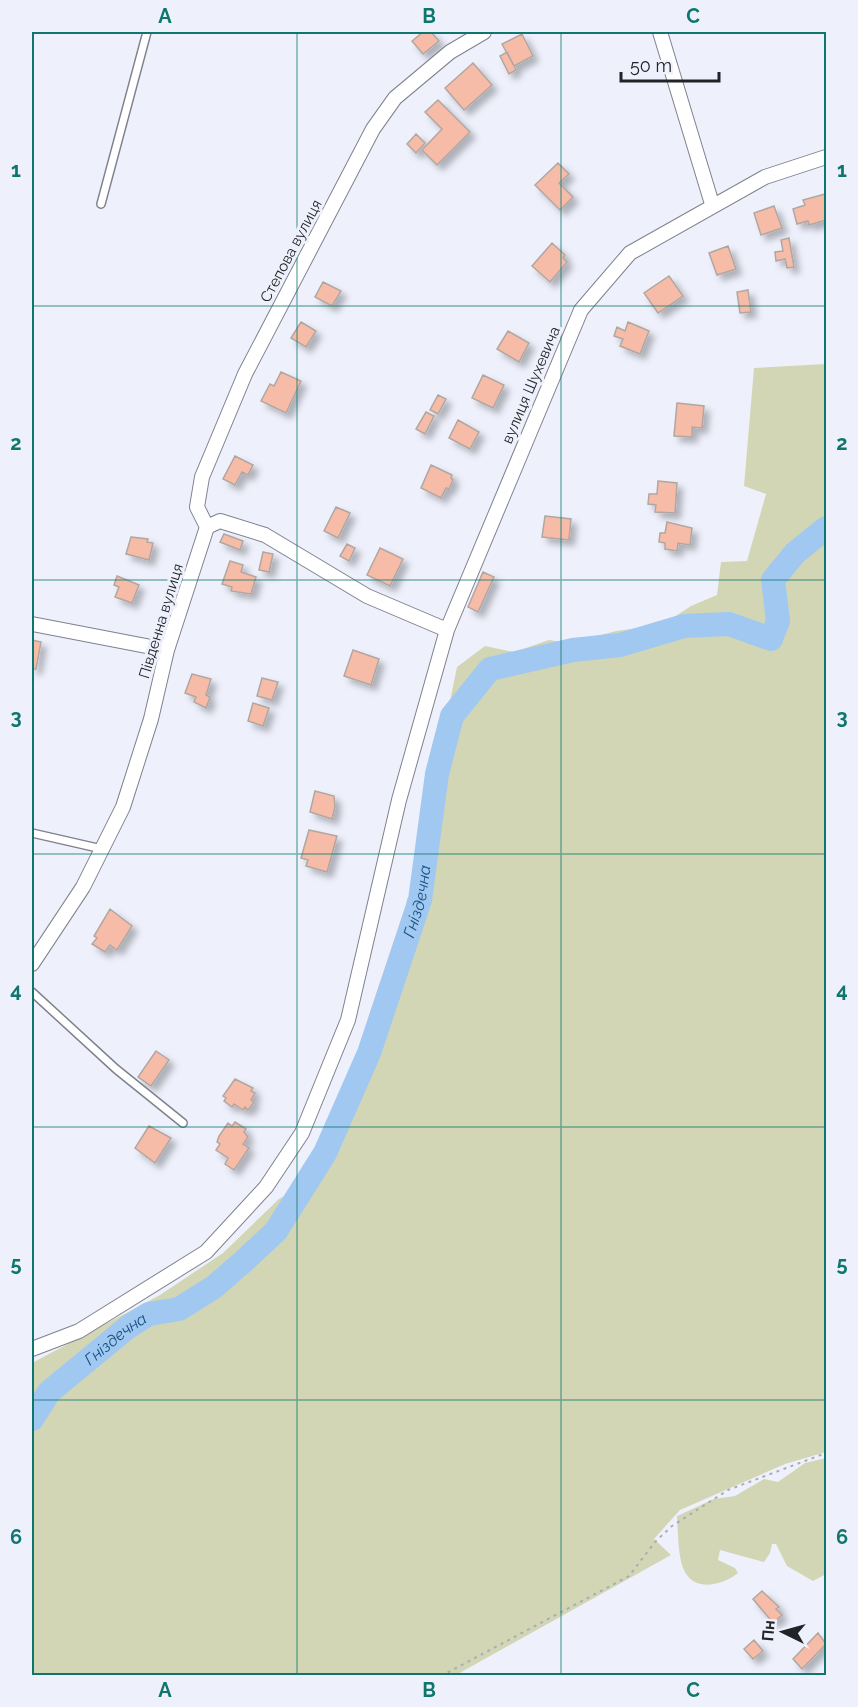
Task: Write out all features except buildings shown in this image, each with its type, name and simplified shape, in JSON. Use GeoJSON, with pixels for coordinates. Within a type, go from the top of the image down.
{"type":"FeatureCollection","features":[{"type":"Feature","properties":{"kind":"street","name":"Степова вулиця"},"geometry":{"type":"LineString","coordinates":[[207,527],[197,507],[207,467],[245,374],[373,129],[395,98],[450,52],[484,32]]}},
{"type":"Feature","properties":{"kind":"street"},"geometry":{"type":"LineString","coordinates":[[660,32],[712,204]]}},
{"type":"Feature","properties":{"kind":"street","name":"вулиця Шухевича"},"geometry":{"type":"LineString","coordinates":[[32,1349],[79,1331],[206,1252],[266,1187],[302,1133],[348,1020],[399,800],[447,630],[581,310],[630,254],[712,204],[765,177],[826,157]]}},
{"type":"Feature","properties":{"kind":"street"},"geometry":{"type":"LineString","coordinates":[[207,527],[220,521],[265,535],[367,596],[447,630]]}},
{"type":"Feature","properties":{"kind":"street","name":"Південна вулиця"},"geometry":{"type":"LineString","coordinates":[[32,964],[83,887],[123,807],[151,719],[167,650],[207,527]]}},
{"type":"Feature","properties":{"kind":"street"},"geometry":{"type":"LineString","coordinates":[[32,624],[167,650]]}},
{"type":"Feature","properties":{"kind":"lane"},"geometry":{"type":"LineString","coordinates":[[101,204],[147,32]]}},
{"type":"Feature","properties":{"kind":"lane"},"geometry":{"type":"LineString","coordinates":[[32,833],[102,849]]}},
{"type":"Feature","properties":{"kind":"lane"},"geometry":{"type":"LineString","coordinates":[[32,992],[116,1069],[183,1123]]}},
{"type":"Feature","properties":{"kind":"path"},"geometry":{"type":"LineString","coordinates":[[441,1676],[629,1576],[655,1542],[672,1526],[728,1490],[775,1474],[817,1455],[826,1454]]}},
{"type":"Feature","properties":{"kind":"green space"},"geometry":{"type":"Polygon","coordinates":[[[826,364],[826,1452],[785,1464],[680,1510],[654,1539],[671,1555],[456,1675],[32,1675],[32,1363],[160,1295],[223,1253],[279,1199],[317,1177],[357,1107],[397,1001],[406,963],[403,927],[407,899],[428,867],[430,836],[424,819],[446,784],[440,750],[457,667],[485,646],[514,652],[549,640],[570,643],[616,631],[662,625],[691,606],[717,595],[721,562],[747,561],[766,494],[744,486],[754,368],[826,364]]]}},
{"type":"Feature","properties":{"kind":"green space"},"geometry":{"type":"Polygon","coordinates":[[[826,1458],[826,1574],[813,1581],[787,1566],[776,1544],[772,1544],[770,1553],[764,1562],[720,1550],[718,1560],[735,1568],[738,1573],[724,1581],[708,1585],[700,1584],[688,1576],[680,1556],[677,1516],[714,1499],[735,1496],[764,1479],[778,1482],[805,1463],[826,1458]]]}},
{"type":"Feature","properties":{"kind":"waterway","name":"Гніздечна"},"geometry":{"type":"LineString","coordinates":[[32,1419],[49,1392],[128,1327],[149,1314],[179,1309],[214,1287],[244,1261],[276,1231],[325,1153],[369,1053],[420,900],[437,774],[452,716],[490,669],[573,650],[620,645],[684,626],[729,624],[771,639],[778,621],[773,580],[795,553],[826,528]]}}]}
